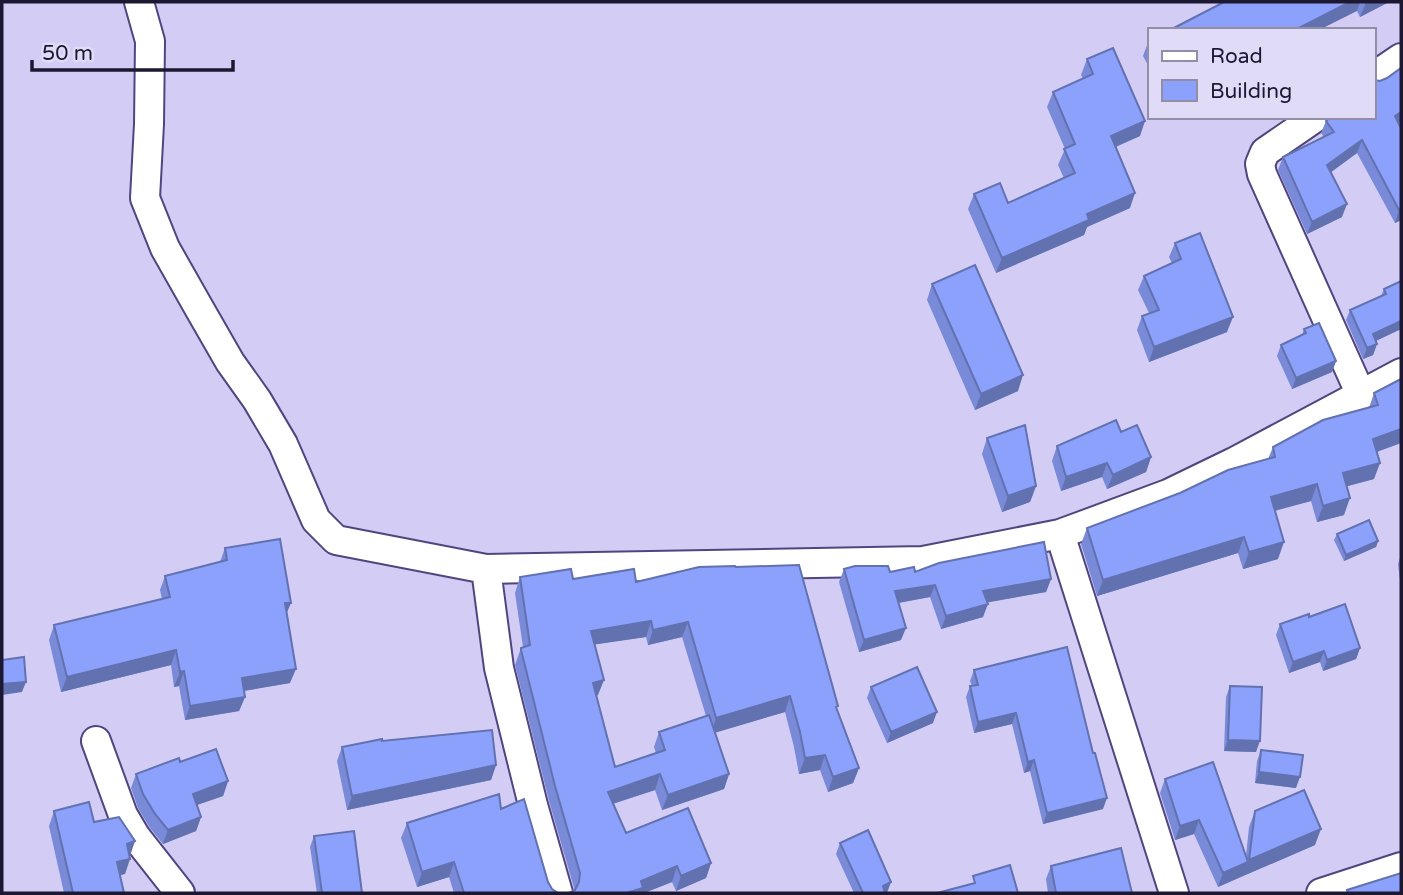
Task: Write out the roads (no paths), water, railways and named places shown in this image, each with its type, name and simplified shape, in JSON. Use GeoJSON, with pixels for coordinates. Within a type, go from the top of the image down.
{"type":"FeatureCollection","features":[{"type":"Feature","properties":{"kind":"street"},"geometry":{"type":"LineString","coordinates":[[139,2],[150,41],[145,198],[165,248],[230,362],[283,444],[316,520],[336,540],[486,569],[923,561],[1060,534],[1168,494],[1401,373]]}},
{"type":"Feature","properties":{"kind":"street"},"geometry":{"type":"LineString","coordinates":[[1375,77],[1401,58]]}},
{"type":"Feature","properties":{"kind":"street"},"geometry":{"type":"LineString","coordinates":[[1313,119],[1265,152],[1260,164],[1262,174],[1361,395]]}},
{"type":"Feature","properties":{"kind":"street"},"geometry":{"type":"LineString","coordinates":[[1060,534],[1174,893]]}},
{"type":"Feature","properties":{"kind":"street"},"geometry":{"type":"LineString","coordinates":[[486,569],[499,668],[558,893]]}},
{"type":"Feature","properties":{"kind":"street"},"geometry":{"type":"LineString","coordinates":[[96,741],[123,815],[136,837],[180,893]]}},
{"type":"Feature","properties":{"kind":"street"},"geometry":{"type":"LineString","coordinates":[[1321,893],[1401,867]]}}]}
